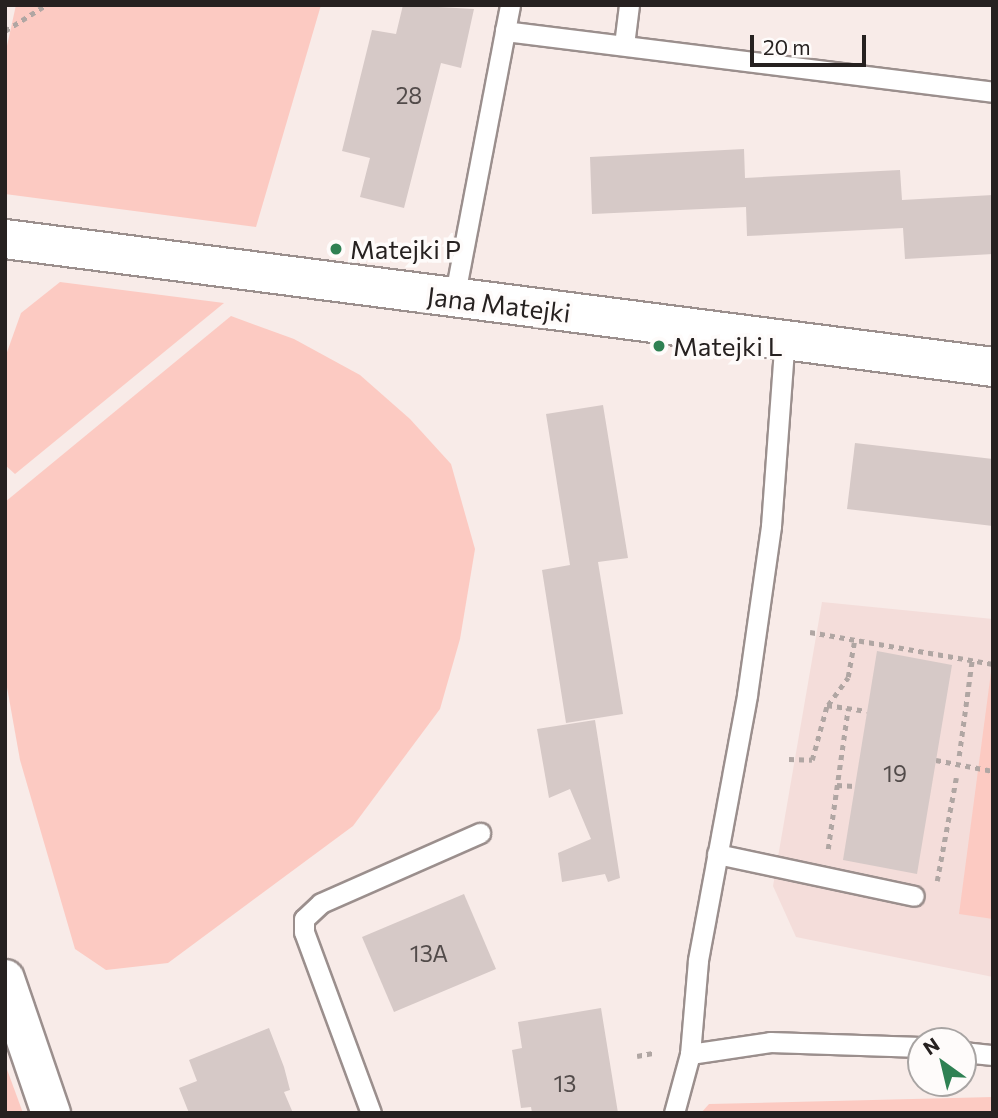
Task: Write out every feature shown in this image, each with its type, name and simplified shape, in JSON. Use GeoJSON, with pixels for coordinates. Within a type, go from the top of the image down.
{"type":"FeatureCollection","features":[{"type":"Feature","properties":{"kind":"street","name":"Jana Matejki"},"geometry":{"type":"LineString","coordinates":[[5,239],[454,299],[785,337],[993,367]]}},
{"type":"Feature","properties":{"kind":"street"},"geometry":{"type":"LineString","coordinates":[[5,979],[51,1113]]}},
{"type":"Feature","properties":{"kind":"lane"},"geometry":{"type":"LineString","coordinates":[[454,299],[510,5]]}},
{"type":"Feature","properties":{"kind":"lane"},"geometry":{"type":"LineString","coordinates":[[624,45],[629,5]]}},
{"type":"Feature","properties":{"kind":"lane"},"geometry":{"type":"LineString","coordinates":[[505,31],[993,92]]}},
{"type":"Feature","properties":{"kind":"lane"},"geometry":{"type":"LineString","coordinates":[[674,1113],[690,1054],[698,960],[718,854],[771,526],[785,337]]}},
{"type":"Feature","properties":{"kind":"lane"},"geometry":{"type":"LineString","coordinates":[[371,1113],[304,932],[304,919],[321,903],[480,833]]}},
{"type":"Feature","properties":{"kind":"lane"},"geometry":{"type":"LineString","coordinates":[[718,854],[914,895]]}},
{"type":"Feature","properties":{"kind":"lane"},"geometry":{"type":"LineString","coordinates":[[690,1054],[770,1042],[907,1047]]}},
{"type":"Feature","properties":{"kind":"path"},"geometry":{"type":"LineString","coordinates":[[5,32],[46,5]]}},
{"type":"Feature","properties":{"kind":"path"},"geometry":{"type":"LineString","coordinates":[[810,632],[993,664]]}},
{"type":"Feature","properties":{"kind":"path"},"geometry":{"type":"LineString","coordinates":[[789,759],[811,760],[827,705],[848,677],[855,639]]}},
{"type":"Feature","properties":{"kind":"path"},"geometry":{"type":"LineString","coordinates":[[959,756],[972,660]]}},
{"type":"Feature","properties":{"kind":"path"},"geometry":{"type":"LineString","coordinates":[[827,705],[867,711]]}},
{"type":"Feature","properties":{"kind":"path"},"geometry":{"type":"LineString","coordinates":[[826,863],[848,708]]}},
{"type":"Feature","properties":{"kind":"path"},"geometry":{"type":"LineString","coordinates":[[936,760],[993,771]]}},
{"type":"Feature","properties":{"kind":"path"},"geometry":{"type":"LineString","coordinates":[[914,895],[934,898],[956,778]]}},
{"type":"Feature","properties":{"kind":"path"},"geometry":{"type":"LineString","coordinates":[[838,785],[855,786]]}},
{"type":"Feature","properties":{"kind":"path"},"geometry":{"type":"LineString","coordinates":[[637,1056],[653,1053]]}},
{"type":"Feature","properties":{"kind":"shaded area"},"geometry":{"type":"Polygon","coordinates":[[[16,5],[321,5],[256,227],[5,194],[5,55],[16,5]]]}},
{"type":"Feature","properties":{"kind":"shaded area"},"geometry":{"type":"Polygon","coordinates":[[[60,282],[224,303],[15,474],[5,465],[6,355],[21,313],[60,282]]]}},
{"type":"Feature","properties":{"kind":"shaded area"},"geometry":{"type":"Polygon","coordinates":[[[231,316],[294,339],[360,375],[410,419],[451,464],[475,549],[460,639],[440,709],[353,826],[168,963],[106,970],[75,949],[20,760],[5,676],[5,502],[231,316]]]}},
{"type":"Feature","properties":{"kind":"shaded area"},"geometry":{"type":"Polygon","coordinates":[[[822,602],[993,619],[993,977],[796,937],[773,886],[822,602]]]}},
{"type":"Feature","properties":{"kind":"shaded area"},"geometry":{"type":"Polygon","coordinates":[[[993,657],[993,919],[959,914],[993,657]]]}},
{"type":"Feature","properties":{"kind":"shaded area"},"geometry":{"type":"Polygon","coordinates":[[[5,1064],[23,1113],[5,1113],[5,1064]]]}},
{"type":"Feature","properties":{"kind":"shaded area"},"geometry":{"type":"Polygon","coordinates":[[[993,1097],[993,1113],[701,1113],[709,1104],[993,1097]]]}},
{"type":"Feature","properties":{"kind":"building"},"geometry":{"type":"Polygon","coordinates":[[[403,5],[474,9],[461,68],[441,63],[404,208],[360,197],[370,158],[342,151],[372,30],[396,34],[403,5]]]}},
{"type":"Feature","properties":{"kind":"building"},"geometry":{"type":"Polygon","coordinates":[[[744,149],[745,178],[900,170],[902,200],[993,195],[993,254],[905,259],[903,228],[747,236],[746,207],[592,214],[590,157],[744,149]]]}},
{"type":"Feature","properties":{"kind":"building"},"geometry":{"type":"Polygon","coordinates":[[[603,405],[628,558],[598,562],[623,714],[566,723],[542,570],[570,565],[546,414],[603,405]]]}},
{"type":"Feature","properties":{"kind":"building"},"geometry":{"type":"Polygon","coordinates":[[[855,443],[993,459],[993,526],[847,509],[855,443]]]}},
{"type":"Feature","properties":{"kind":"building"},"geometry":{"type":"Polygon","coordinates":[[[877,651],[952,665],[917,874],[843,860],[877,651]]]}},
{"type":"Feature","properties":{"kind":"building"},"geometry":{"type":"Polygon","coordinates":[[[595,720],[620,878],[608,882],[605,874],[562,882],[558,853],[591,839],[570,789],[549,798],[537,729],[595,720]]]}},
{"type":"Feature","properties":{"kind":"building"},"geometry":{"type":"Polygon","coordinates":[[[464,894],[496,969],[394,1012],[362,937],[464,894]]]}},
{"type":"Feature","properties":{"kind":"building"},"geometry":{"type":"Polygon","coordinates":[[[601,1008],[618,1113],[532,1113],[531,1107],[521,1108],[512,1050],[522,1048],[518,1022],[601,1008]]]}},
{"type":"Feature","properties":{"kind":"building"},"geometry":{"type":"Polygon","coordinates":[[[269,1028],[284,1067],[290,1090],[284,1092],[293,1113],[189,1113],[179,1088],[197,1081],[189,1060],[269,1028]]]}},
{"type":"Feature","properties":{"kind":"place","name":"Matejki P"},"geometry":{"type":"Point","coordinates":[336,249]}},
{"type":"Feature","properties":{"kind":"place","name":"Matejki L"},"geometry":{"type":"Point","coordinates":[659,346]}}]}
